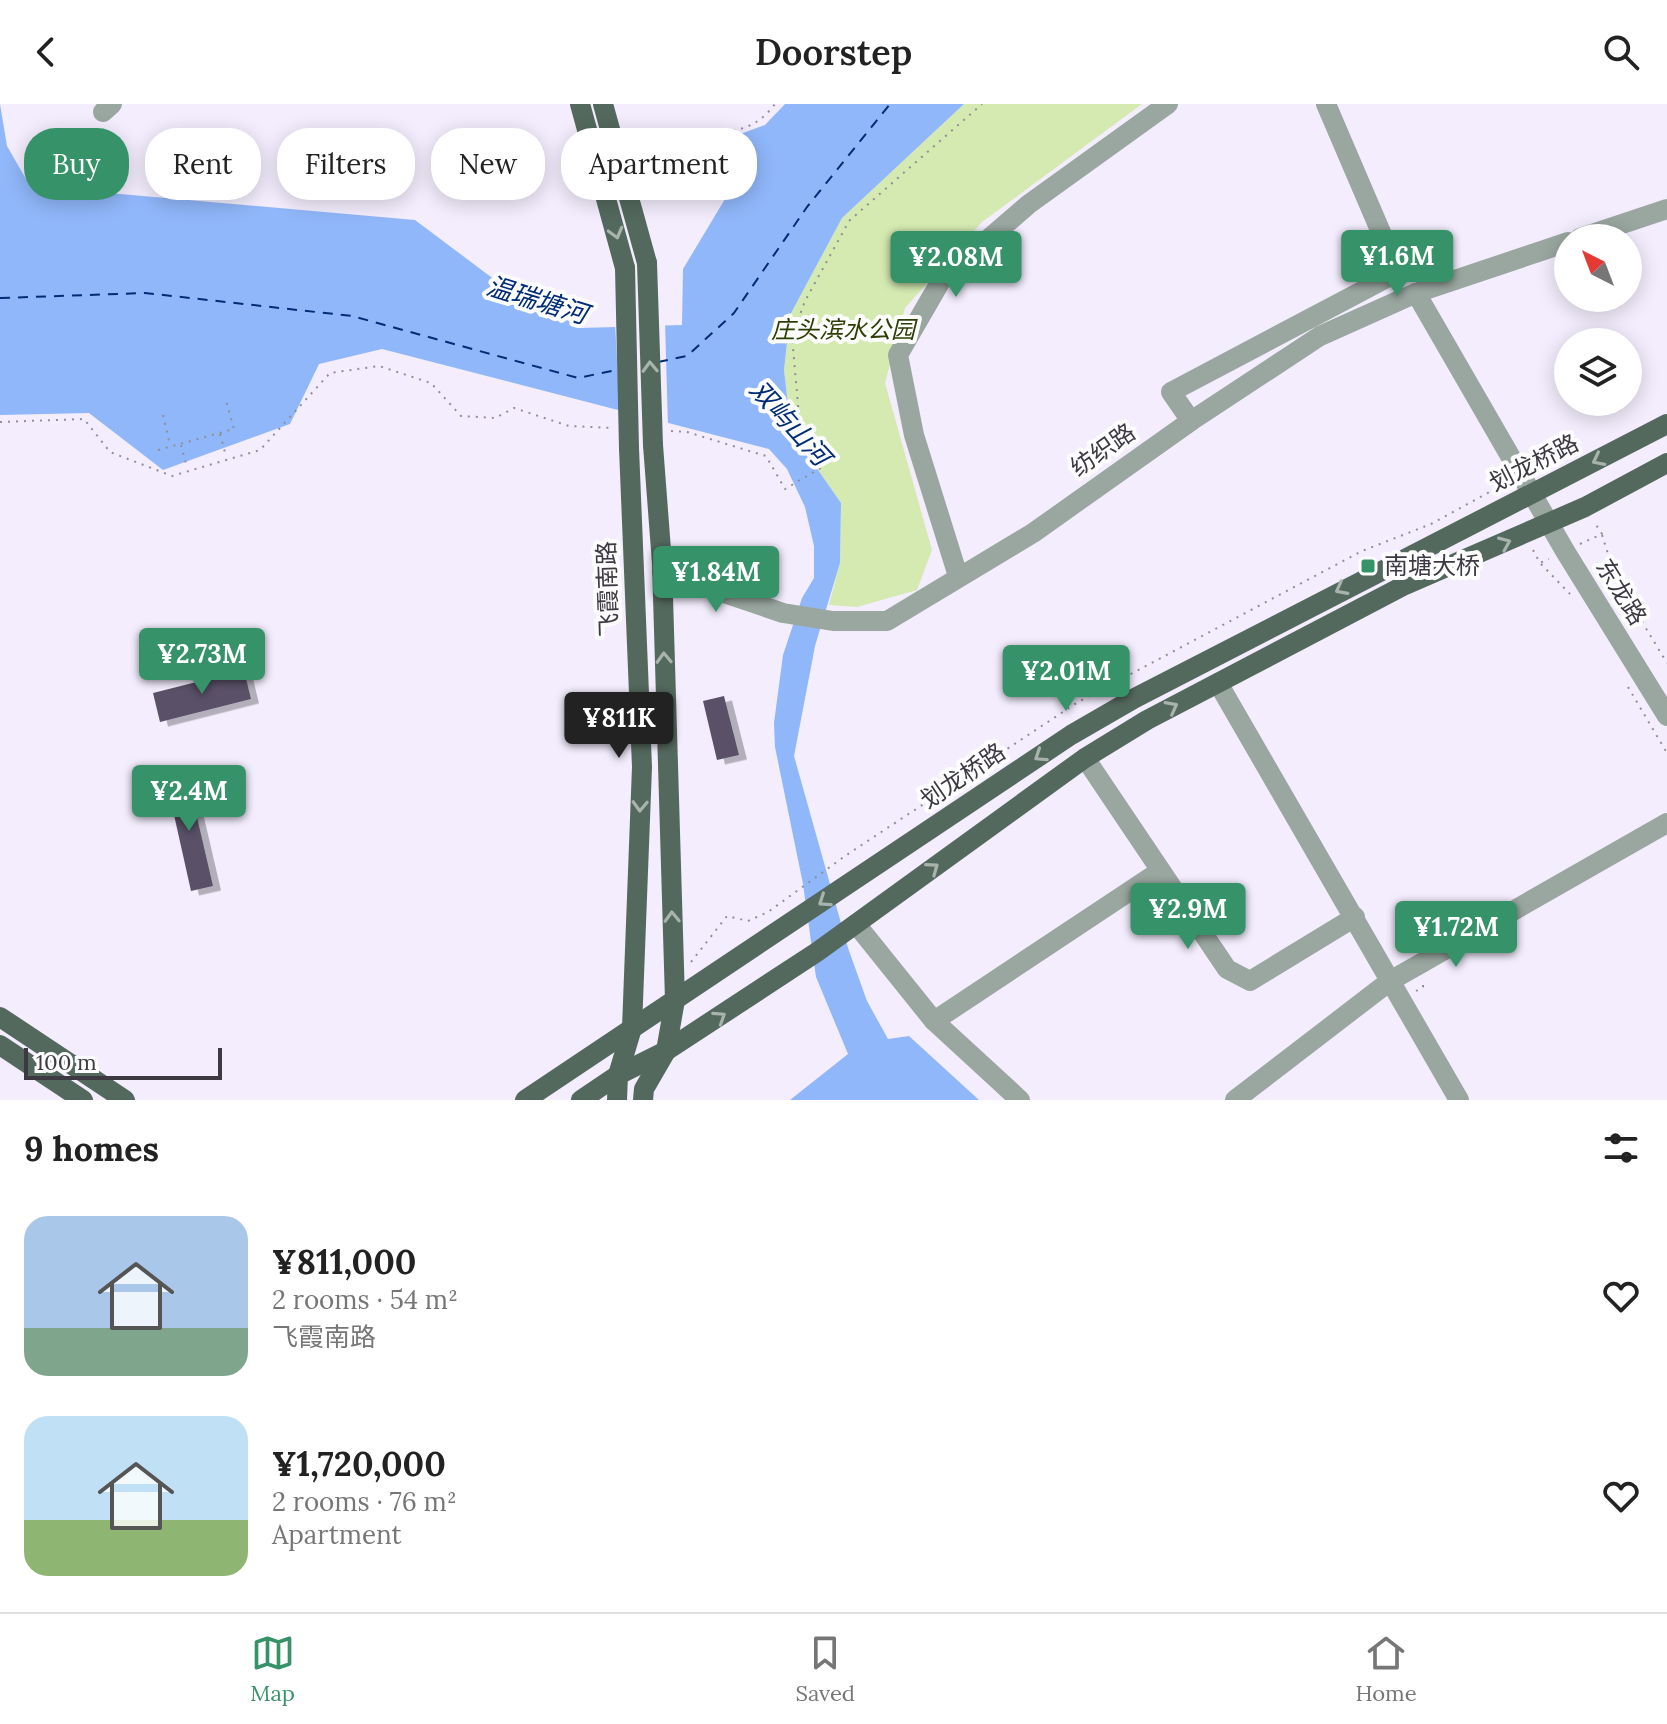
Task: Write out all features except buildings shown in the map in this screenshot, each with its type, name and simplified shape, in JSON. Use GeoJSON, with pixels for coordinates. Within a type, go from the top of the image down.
{"type":"FeatureCollection","features":[{"type":"Feature","properties":{"kind":"main road","name":"飞霞南路"},"geometry":{"type":"LineString","coordinates":[[580,104],[625,268],[642,767],[632,1028],[618,1075],[617,1100]]}},
{"type":"Feature","properties":{"kind":"main road"},"geometry":{"type":"LineString","coordinates":[[603,104],[647,263],[662,572],[675,1000],[666,1051],[644,1089],[643,1100]]}},
{"type":"Feature","properties":{"kind":"main road","name":"划龙桥路"},"geometry":{"type":"LineString","coordinates":[[525,1100],[1071,735],[1135,698],[1667,424]]}},
{"type":"Feature","properties":{"kind":"main road"},"geometry":{"type":"LineString","coordinates":[[581,1100],[618,1075],[666,1051],[856,924],[1085,758],[1218,683],[1405,585],[1549,524],[1667,463]]}},
{"type":"Feature","properties":{"kind":"main road"},"geometry":{"type":"LineString","coordinates":[[0,1017],[122,1099]]}},
{"type":"Feature","properties":{"kind":"main road"},"geometry":{"type":"LineString","coordinates":[[0,1045],[83,1100]]}},
{"type":"Feature","properties":{"kind":"street"},"geometry":{"type":"LineString","coordinates":[[958,576],[914,435],[898,355],[942,279],[1029,204],[1168,104]]}},
{"type":"Feature","properties":{"kind":"street"},"geometry":{"type":"LineString","coordinates":[[1191,421],[1171,392],[1398,272],[1326,104]]}},
{"type":"Feature","properties":{"kind":"street"},"geometry":{"type":"LineString","coordinates":[[1622,224],[1667,209]]}},
{"type":"Feature","properties":{"kind":"street","name":"纺织路"},"geometry":{"type":"LineString","coordinates":[[662,572],[783,613],[833,621],[887,621],[1033,533],[1191,421],[1320,336],[1416,293],[1554,247]]}},
{"type":"Feature","properties":{"kind":"street","name":"东龙路"},"geometry":{"type":"LineString","coordinates":[[1416,293],[1549,524],[1667,716]]}},
{"type":"Feature","properties":{"kind":"street"},"geometry":{"type":"LineString","coordinates":[[1218,683],[1459,1100]]}},
{"type":"Feature","properties":{"kind":"street"},"geometry":{"type":"LineString","coordinates":[[1085,758],[1227,969],[1250,981],[1355,917]]}},
{"type":"Feature","properties":{"kind":"street"},"geometry":{"type":"LineString","coordinates":[[1235,1100],[1390,981],[1667,823]]}},
{"type":"Feature","properties":{"kind":"street"},"geometry":{"type":"LineString","coordinates":[[934,1021],[1160,871]]}},
{"type":"Feature","properties":{"kind":"street"},"geometry":{"type":"LineString","coordinates":[[856,924],[934,1021],[1020,1100]]}},
{"type":"Feature","properties":{"kind":"path"},"geometry":{"type":"LineString","coordinates":[[742,128],[761,121],[775,104]]}},
{"type":"Feature","properties":{"kind":"path"},"geometry":{"type":"LineString","coordinates":[[655,438],[687,432],[766,456],[785,489],[824,466],[800,428],[792,336],[805,301],[849,221],[982,104]]}},
{"type":"Feature","properties":{"kind":"path"},"geometry":{"type":"LineString","coordinates":[[0,422],[84,419],[110,452],[172,476],[260,450],[330,373],[379,366],[431,383],[461,416],[495,418],[514,408],[569,426],[613,428]]}},
{"type":"Feature","properties":{"kind":"path"},"geometry":{"type":"LineString","coordinates":[[158,450],[234,429],[225,397]]}},
{"type":"Feature","properties":{"kind":"path"},"geometry":{"type":"LineString","coordinates":[[163,415],[170,447]]}},
{"type":"Feature","properties":{"kind":"path"},"geometry":{"type":"LineString","coordinates":[[220,433],[226,456]]}},
{"type":"Feature","properties":{"kind":"path"},"geometry":{"type":"LineString","coordinates":[[181,444],[187,467]]}},
{"type":"Feature","properties":{"kind":"path"},"geometry":{"type":"LineString","coordinates":[[1602,534],[1616,579],[1667,663]]}},
{"type":"Feature","properties":{"kind":"path"},"geometry":{"type":"LineString","coordinates":[[1540,563],[1578,602]]}},
{"type":"Feature","properties":{"kind":"path"},"geometry":{"type":"LineString","coordinates":[[1624,681],[1667,753]]}},
{"type":"Feature","properties":{"kind":"green space","name":"庄头滨水公园"},"geometry":{"type":"Polygon","coordinates":[[[964,104],[1142,104],[982,222],[905,308],[885,383],[932,550],[917,590],[857,607],[829,605],[840,563],[841,503],[791,431],[784,370],[790,315],[842,218],[964,104]]]}},
{"type":"Feature","properties":{"kind":"water","name":"双屿山河"},"geometry":{"type":"Polygon","coordinates":[[[0,104],[7,146],[24,176],[24,200],[129,200],[129,195],[145,196],[145,200],[189,200],[415,220],[495,280],[581,328],[682,325],[683,269],[724,200],[757,200],[757,128],[765,125],[785,104],[964,104],[842,218],[790,315],[784,370],[791,431],[841,503],[840,563],[815,646],[794,756],[848,948],[867,1001],[888,1039],[909,1036],[979,1100],[790,1100],[848,1054],[816,977],[803,884],[775,747],[774,723],[783,655],[802,598],[814,578],[814,546],[805,507],[787,469],[769,449],[382,349],[319,364],[290,424],[163,470],[89,413],[0,415],[0,104]]]}},
{"type":"Feature","properties":{"kind":"pier"},"geometry":{"type":"Polygon","coordinates":[[[665,321],[668,427],[620,415],[615,323],[665,321]]]}},
{"type":"Feature","properties":{"kind":"ferry route"},"geometry":{"type":"LineString","coordinates":[[658,362],[687,356],[734,313],[807,207],[890,104]]}},
{"type":"Feature","properties":{"kind":"ferry route"},"geometry":{"type":"LineString","coordinates":[[0,298],[145,293],[352,316],[578,378],[616,370]]}},
{"type":"Feature","properties":{"kind":"place","name":"南塘大桥"},"geometry":{"type":"Point","coordinates":[1368,566]}},
{"type":"Feature","properties":{"kind":"water label","name":"温瑞塘河"},"geometry":{"type":"Point","coordinates":[537,300]}}]}
